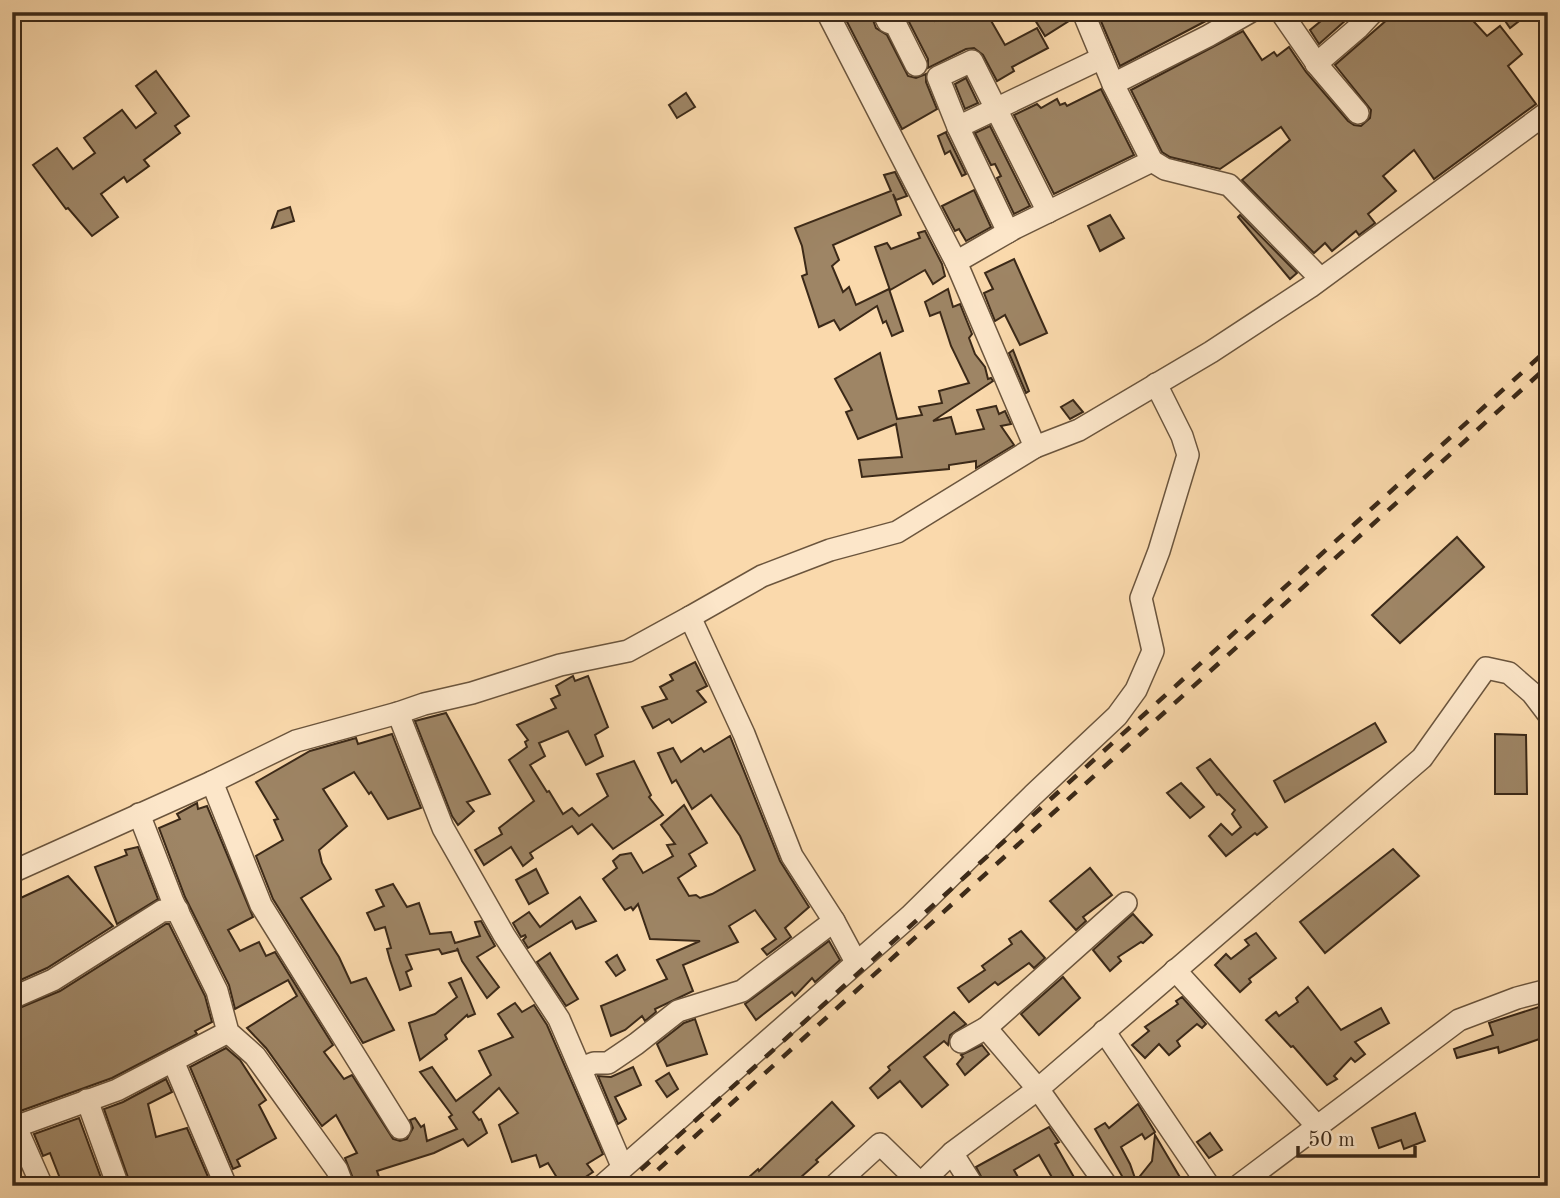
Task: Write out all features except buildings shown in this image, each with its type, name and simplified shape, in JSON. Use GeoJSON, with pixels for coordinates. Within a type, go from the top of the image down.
{"type":"FeatureCollection","features":[{"type":"Feature","properties":{"kind":"street"},"geometry":{"type":"LineString","coordinates":[[827,12],[956,262],[1035,447]]}},
{"type":"Feature","properties":{"kind":"street"},"geometry":{"type":"LineString","coordinates":[[883,12],[888,22],[896,25],[916,65]]}},
{"type":"Feature","properties":{"kind":"street"},"geometry":{"type":"LineString","coordinates":[[1083,12],[1113,84],[1152,161],[1165,169],[1228,185],[1320,278]]}},
{"type":"Feature","properties":{"kind":"street"},"geometry":{"type":"LineString","coordinates":[[1113,84],[1250,12]]}},
{"type":"Feature","properties":{"kind":"street"},"geometry":{"type":"LineString","coordinates":[[1281,12],[1316,64],[1358,113]]}},
{"type":"Feature","properties":{"kind":"street"},"geometry":{"type":"LineString","coordinates":[[1316,64],[1373,12]]}},
{"type":"Feature","properties":{"kind":"street"},"geometry":{"type":"LineString","coordinates":[[958,127],[1102,58]]}},
{"type":"Feature","properties":{"kind":"street"},"geometry":{"type":"LineString","coordinates":[[1008,232],[958,127],[938,77],[972,61],[1048,212]]}},
{"type":"Feature","properties":{"kind":"street"},"geometry":{"type":"LineString","coordinates":[[12,872],[296,741],[472,693],[560,665],[628,651],[762,576],[830,550],[897,532],[1035,447],[1079,429],[1211,352],[1310,287],[1548,112]]}},
{"type":"Feature","properties":{"kind":"street"},"geometry":{"type":"LineString","coordinates":[[956,262],[1008,232],[1152,161]]}},
{"type":"Feature","properties":{"kind":"street"},"geometry":{"type":"LineString","coordinates":[[602,1186],[910,916],[1032,795],[1117,716],[1136,690],[1153,652],[1141,598],[1166,529],[1188,455],[1182,436],[1156,384]]}},
{"type":"Feature","properties":{"kind":"street"},"geometry":{"type":"LineString","coordinates":[[691,617],[744,734],[792,856],[834,921],[856,962]]}},
{"type":"Feature","properties":{"kind":"street"},"geometry":{"type":"LineString","coordinates":[[834,1186],[880,1144],[919,1184],[952,1153],[1038,1089],[1422,758],[1486,668],[1509,673],[1532,694],[1548,714]]}},
{"type":"Feature","properties":{"kind":"street"},"geometry":{"type":"LineString","coordinates":[[398,713],[443,828],[504,935],[559,1020],[622,1166]]}},
{"type":"Feature","properties":{"kind":"street"},"geometry":{"type":"LineString","coordinates":[[212,782],[261,905],[400,1128]]}},
{"type":"Feature","properties":{"kind":"street"},"geometry":{"type":"LineString","coordinates":[[139,814],[173,902],[217,991],[228,1032],[256,1056],[337,1170],[343,1186]]}},
{"type":"Feature","properties":{"kind":"street"},"geometry":{"type":"LineString","coordinates":[[961,1042],[986,1028],[1126,903]]}},
{"type":"Feature","properties":{"kind":"street"},"geometry":{"type":"LineString","coordinates":[[12,998],[53,980],[162,911],[178,910]]}},
{"type":"Feature","properties":{"kind":"street"},"geometry":{"type":"LineString","coordinates":[[581,1068],[594,1063],[608,1063],[678,1011],[742,991],[834,921]]}},
{"type":"Feature","properties":{"kind":"street"},"geometry":{"type":"LineString","coordinates":[[1175,970],[1317,1126]]}},
{"type":"Feature","properties":{"kind":"street"},"geometry":{"type":"LineString","coordinates":[[1238,1186],[1459,1020],[1517,998],[1548,990]]}},
{"type":"Feature","properties":{"kind":"street"},"geometry":{"type":"LineString","coordinates":[[986,1028],[1038,1089],[1107,1186]]}},
{"type":"Feature","properties":{"kind":"street"},"geometry":{"type":"LineString","coordinates":[[1104,1031],[1209,1186]]}},
{"type":"Feature","properties":{"kind":"street"},"geometry":{"type":"LineString","coordinates":[[43,1186],[14,1128],[117,1090],[228,1032]]}},
{"type":"Feature","properties":{"kind":"street"},"geometry":{"type":"LineString","coordinates":[[173,1061],[226,1186]]}},
{"type":"Feature","properties":{"kind":"street"},"geometry":{"type":"LineString","coordinates":[[87,1100],[118,1186]]}},
{"type":"Feature","properties":{"kind":"street"},"geometry":{"type":"LineString","coordinates":[[952,1153],[973,1186]]}},
{"type":"Feature","properties":{"kind":"railway"},"geometry":{"type":"LineString","coordinates":[[623,1186],[1548,349]]}},
{"type":"Feature","properties":{"kind":"railway"},"geometry":{"type":"LineString","coordinates":[[640,1186],[1548,366]]}}]}
